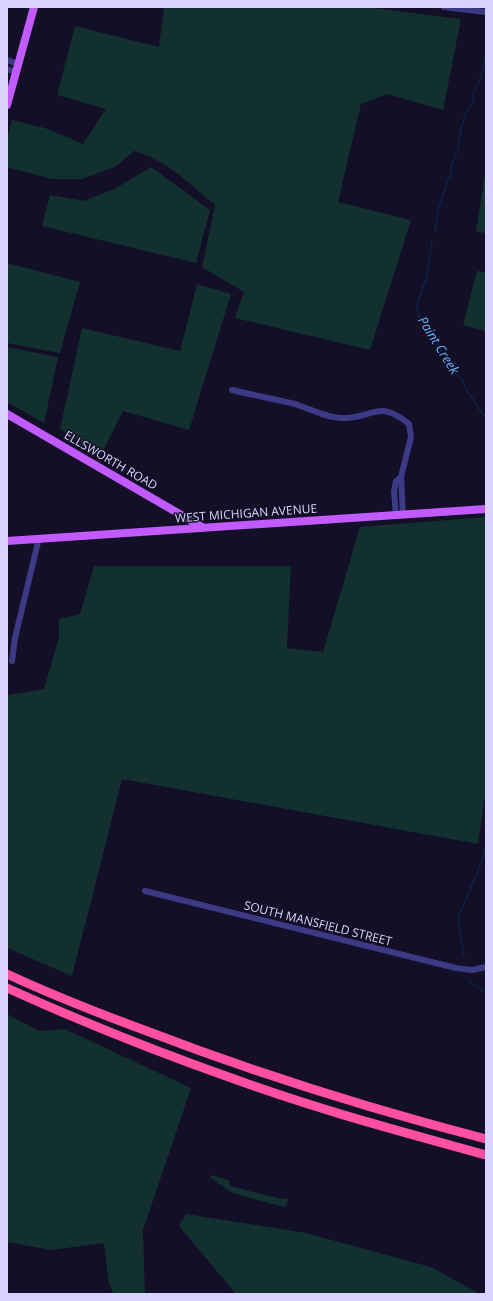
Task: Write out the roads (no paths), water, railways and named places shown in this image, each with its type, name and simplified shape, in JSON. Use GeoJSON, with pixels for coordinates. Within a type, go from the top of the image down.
{"type":"FeatureCollection","features":[{"type":"Feature","properties":{"kind":"highway"},"geometry":{"type":"LineString","coordinates":[[7,974],[76,1005],[217,1058],[369,1107],[486,1139]]}},
{"type":"Feature","properties":{"kind":"highway"},"geometry":{"type":"LineString","coordinates":[[7,988],[117,1034],[237,1080],[333,1112],[486,1155]]}},
{"type":"Feature","properties":{"kind":"main road"},"geometry":{"type":"LineString","coordinates":[[7,105],[34,7]]}},
{"type":"Feature","properties":{"kind":"main road","name":"ELLSWORTH ROAD"},"geometry":{"type":"LineString","coordinates":[[7,414],[202,527]]}},
{"type":"Feature","properties":{"kind":"main road","name":"WEST MICHIGAN AVENUE"},"geometry":{"type":"LineString","coordinates":[[7,541],[486,509]]}},
{"type":"Feature","properties":{"kind":"street"},"geometry":{"type":"LineString","coordinates":[[444,7],[486,12]]}},
{"type":"Feature","properties":{"kind":"street"},"geometry":{"type":"LineString","coordinates":[[7,60],[17,68]]}},
{"type":"Feature","properties":{"kind":"street"},"geometry":{"type":"LineString","coordinates":[[7,69],[17,68]]}},
{"type":"Feature","properties":{"kind":"street"},"geometry":{"type":"LineString","coordinates":[[232,390],[295,404],[329,416],[343,418],[376,411],[387,411],[398,415],[409,424],[411,437],[401,476],[399,515]]}},
{"type":"Feature","properties":{"kind":"street"},"geometry":{"type":"LineString","coordinates":[[12,662],[15,638],[39,538]]}},
{"type":"Feature","properties":{"kind":"street","name":"SOUTH MANSFIELD STREET"},"geometry":{"type":"LineString","coordinates":[[145,891],[456,968],[472,970],[486,967]]}},
{"type":"Feature","properties":{"kind":"waterway","name":"Paint Creek"},"geometry":{"type":"LineString","coordinates":[[435,232],[438,210],[448,179],[452,174],[451,164],[457,151],[462,124],[473,102],[473,94],[482,74],[486,56]]}},
{"type":"Feature","properties":{"kind":"waterway","name":"Paint Creek"},"geometry":{"type":"LineString","coordinates":[[432,241],[426,279],[418,301],[417,309],[422,324],[429,329],[444,356],[448,357],[452,369],[463,381],[466,389],[486,419]]}},
{"type":"Feature","properties":{"kind":"waterway","name":"Paint Creek"},"geometry":{"type":"LineString","coordinates":[[486,690],[486,701]]}},
{"type":"Feature","properties":{"kind":"waterway","name":"Paint Creek"},"geometry":{"type":"LineString","coordinates":[[464,956],[458,918],[483,858],[486,842]]}},
{"type":"Feature","properties":{"kind":"waterway","name":"Paint Creek"},"geometry":{"type":"LineString","coordinates":[[468,980],[486,994]]}}]}
